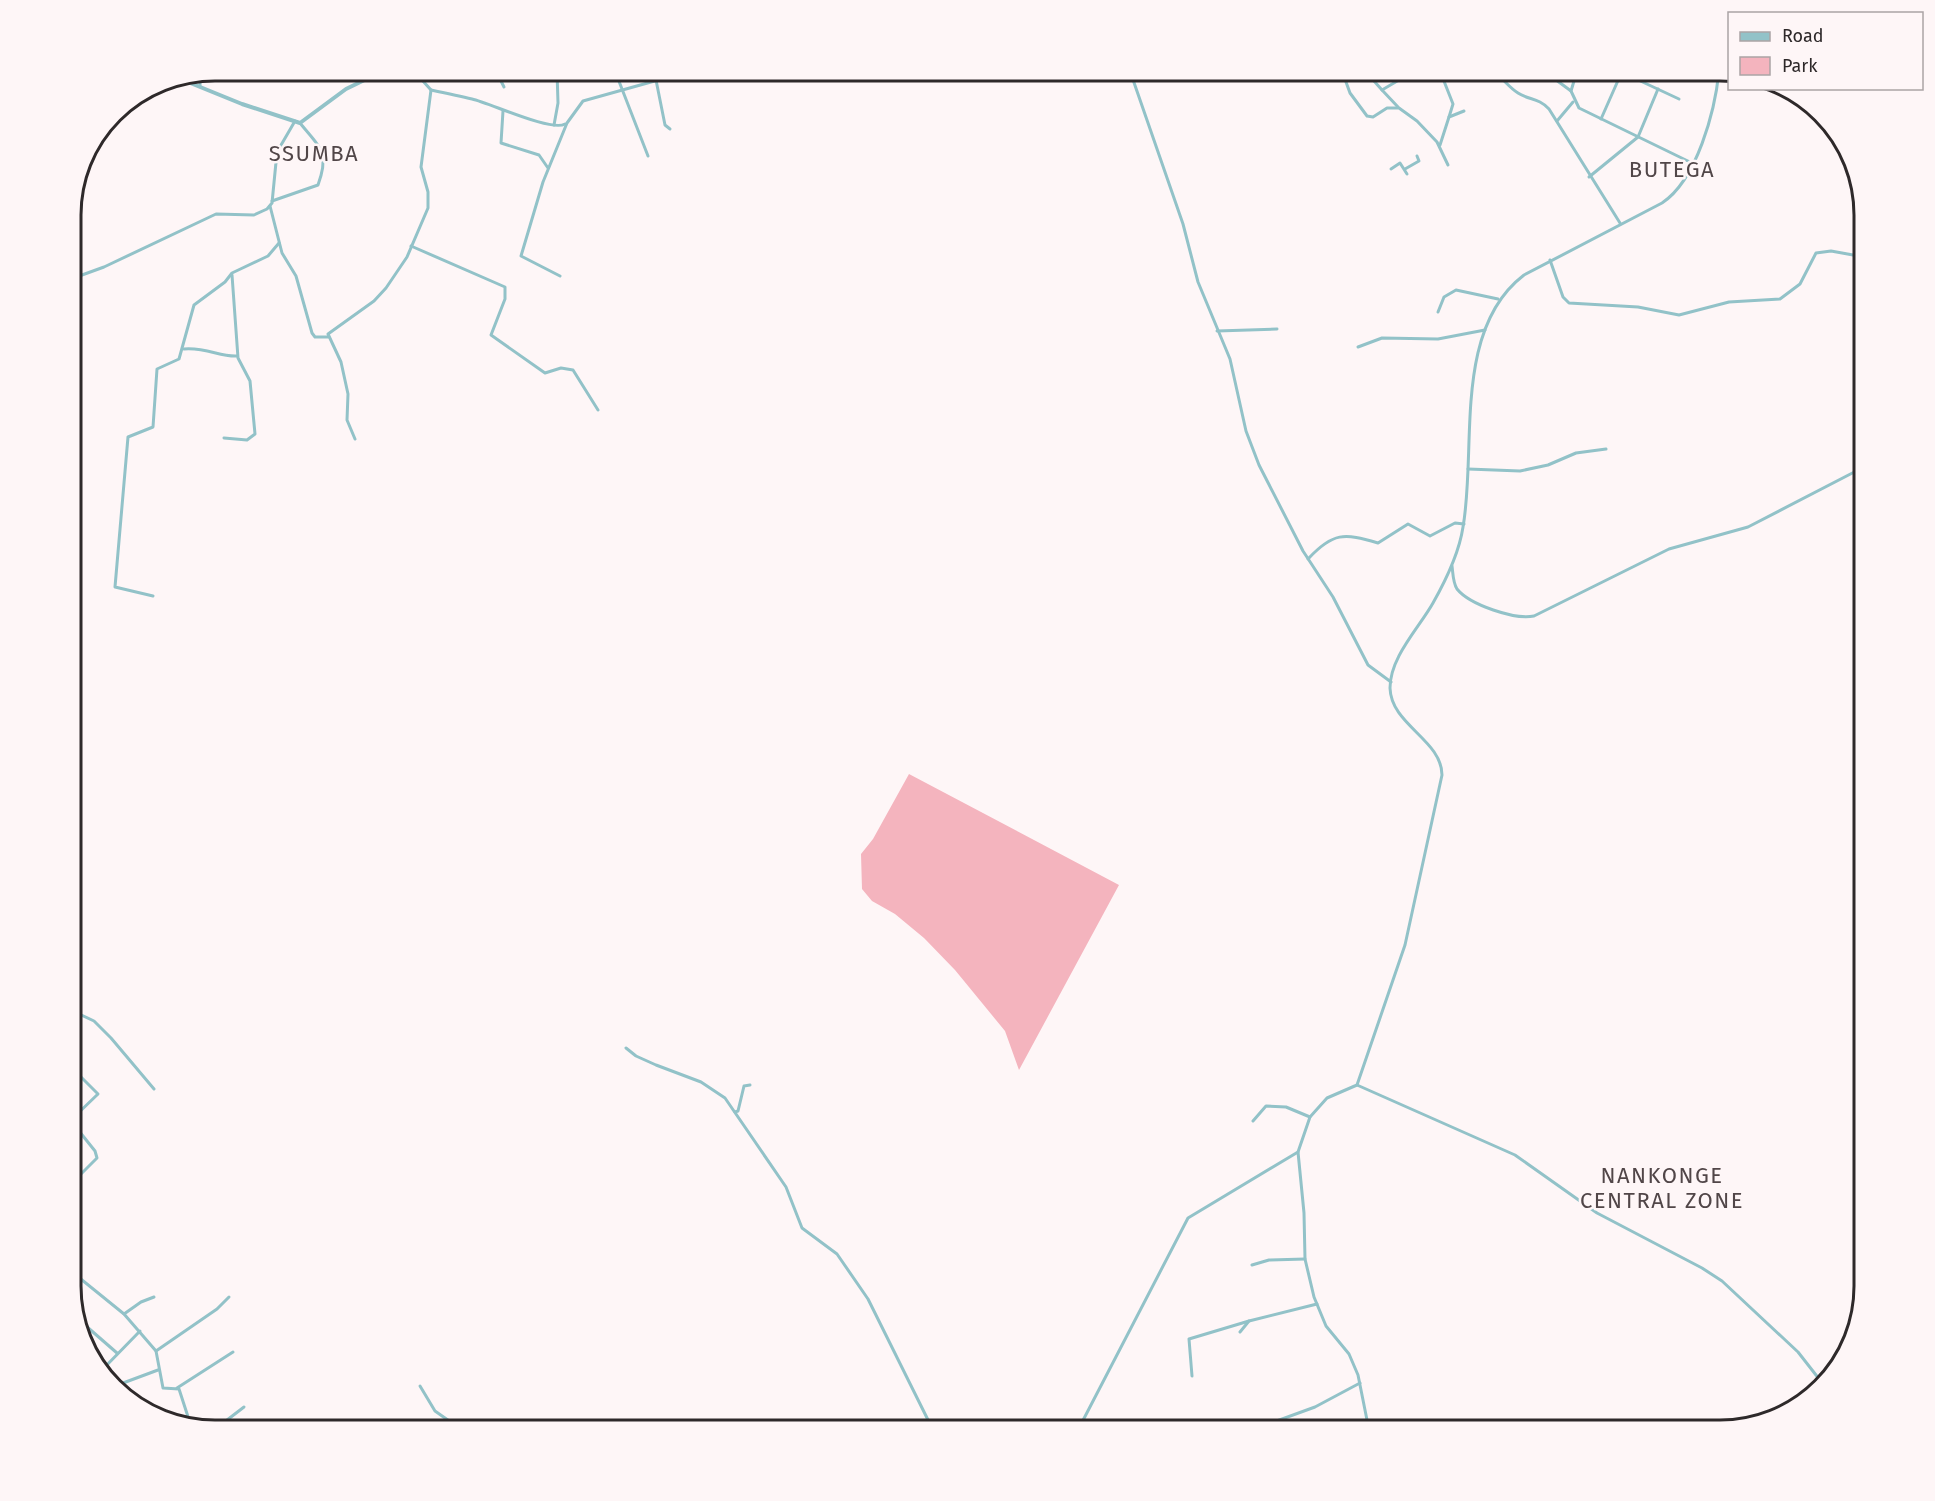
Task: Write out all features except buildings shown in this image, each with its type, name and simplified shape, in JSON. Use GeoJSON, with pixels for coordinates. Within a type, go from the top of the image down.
{"type":"FeatureCollection","features":[{"type":"Feature","properties":{"kind":"street"},"geometry":{"type":"LineString","coordinates":[[328,337],[312,336],[296,276],[286,261],[279,243],[271,204],[277,152],[298,122],[361,81]]}},
{"type":"Feature","properties":{"kind":"street"},"geometry":{"type":"LineString","coordinates":[[423,81],[431,90],[470,98],[503,111],[561,126],[567,123]]}},
{"type":"Feature","properties":{"kind":"street"},"geometry":{"type":"LineString","coordinates":[[501,81],[504,87]]}},
{"type":"Feature","properties":{"kind":"street"},"geometry":{"type":"LineString","coordinates":[[554,124],[558,103],[557,81]]}},
{"type":"Feature","properties":{"kind":"street"},"geometry":{"type":"LineString","coordinates":[[619,81],[623,96],[640,132],[648,156]]}},
{"type":"Feature","properties":{"kind":"street"},"geometry":{"type":"LineString","coordinates":[[560,276],[521,256],[548,168],[567,123],[585,100],[653,81]]}},
{"type":"Feature","properties":{"kind":"street"},"geometry":{"type":"LineString","coordinates":[[656,81],[665,125],[670,129]]}},
{"type":"Feature","properties":{"kind":"street"},"geometry":{"type":"LineString","coordinates":[[1134,81],[1183,224],[1198,282],[1230,359],[1246,431],[1259,465],[1308,559],[1333,597],[1368,665],[1391,682]]}},
{"type":"Feature","properties":{"kind":"street"},"geometry":{"type":"LineString","coordinates":[[1346,81],[1350,93],[1369,118],[1387,108],[1399,108]]}},
{"type":"Feature","properties":{"kind":"street"},"geometry":{"type":"LineString","coordinates":[[1374,81],[1399,108],[1417,121],[1440,145],[1448,165]]}},
{"type":"Feature","properties":{"kind":"street"},"geometry":{"type":"LineString","coordinates":[[1382,90],[1397,81]]}},
{"type":"Feature","properties":{"kind":"street"},"geometry":{"type":"LineString","coordinates":[[1440,145],[1453,104],[1444,81]]}},
{"type":"Feature","properties":{"kind":"street"},"geometry":{"type":"LineString","coordinates":[[1507,81],[1518,93],[1543,102],[1620,223]]}},
{"type":"Feature","properties":{"kind":"street"},"geometry":{"type":"LineString","coordinates":[[1558,81],[1571,91]]}},
{"type":"Feature","properties":{"kind":"street"},"geometry":{"type":"LineString","coordinates":[[1574,81],[1571,91],[1579,108],[1694,164]]}},
{"type":"Feature","properties":{"kind":"street"},"geometry":{"type":"LineString","coordinates":[[1600,118],[1618,81]]}},
{"type":"Feature","properties":{"kind":"street"},"geometry":{"type":"LineString","coordinates":[[1642,81],[1679,99]]}},
{"type":"Feature","properties":{"kind":"street"},"geometry":{"type":"LineString","coordinates":[[1357,1085],[1405,945],[1442,775],[1438,758],[1413,731],[1396,705],[1391,695],[1391,682],[1399,660],[1433,604],[1451,566],[1464,524],[1469,414],[1485,330],[1498,299],[1515,282],[1550,260],[1670,198],[1686,180],[1694,164],[1712,117],[1717,81]]}},
{"type":"Feature","properties":{"kind":"street"},"geometry":{"type":"LineString","coordinates":[[81,275],[104,267],[216,214],[254,215],[271,204],[318,185],[320,182],[325,164],[320,145],[298,122],[242,104],[193,83]]}},
{"type":"Feature","properties":{"kind":"street"},"geometry":{"type":"LineString","coordinates":[[1589,177],[1638,137],[1658,89]]}},
{"type":"Feature","properties":{"kind":"street"},"geometry":{"type":"LineString","coordinates":[[355,439],[347,420],[348,394],[341,363],[328,337],[330,331],[386,288],[403,266],[428,208],[428,192],[421,167],[431,90]]}},
{"type":"Feature","properties":{"kind":"street"},"geometry":{"type":"LineString","coordinates":[[1557,121],[1574,101]]}},
{"type":"Feature","properties":{"kind":"street"},"geometry":{"type":"LineString","coordinates":[[503,111],[501,143],[539,155],[548,168]]}},
{"type":"Feature","properties":{"kind":"street"},"geometry":{"type":"LineString","coordinates":[[1449,117],[1464,111]]}},
{"type":"Feature","properties":{"kind":"street"},"geometry":{"type":"LineString","coordinates":[[1405,169],[1419,161],[1417,156]]}},
{"type":"Feature","properties":{"kind":"street"},"geometry":{"type":"LineString","coordinates":[[1391,169],[1398,163],[1407,174]]}},
{"type":"Feature","properties":{"kind":"street"},"geometry":{"type":"LineString","coordinates":[[153,596],[115,587],[125,445],[131,435],[153,427],[157,369],[180,359],[194,305],[225,282],[232,273],[268,256],[279,243]]}},
{"type":"Feature","properties":{"kind":"street"},"geometry":{"type":"LineString","coordinates":[[411,246],[505,287],[505,299],[490,335],[545,373],[561,368],[573,370],[598,410]]}},
{"type":"Feature","properties":{"kind":"street"},"geometry":{"type":"LineString","coordinates":[[1550,260],[1563,297],[1569,303],[1638,307],[1678,315],[1729,302],[1780,299],[1795,290],[1816,253],[1823,251],[1854,256]]}},
{"type":"Feature","properties":{"kind":"street"},"geometry":{"type":"LineString","coordinates":[[224,438],[247,440],[255,434],[250,381],[238,356],[232,273]]}},
{"type":"Feature","properties":{"kind":"street"},"geometry":{"type":"LineString","coordinates":[[1438,312],[1444,297],[1456,290],[1498,299]]}},
{"type":"Feature","properties":{"kind":"street"},"geometry":{"type":"LineString","coordinates":[[1218,331],[1277,328]]}},
{"type":"Feature","properties":{"kind":"street"},"geometry":{"type":"LineString","coordinates":[[1358,347],[1382,338],[1438,339],[1485,330]]}},
{"type":"Feature","properties":{"kind":"street"},"geometry":{"type":"LineString","coordinates":[[184,349],[205,348],[229,356],[238,356]]}},
{"type":"Feature","properties":{"kind":"street"},"geometry":{"type":"LineString","coordinates":[[1468,469],[1520,471],[1548,465],[1576,453],[1606,449]]}},
{"type":"Feature","properties":{"kind":"street"},"geometry":{"type":"LineString","coordinates":[[1451,566],[1455,587],[1465,597],[1513,616],[1534,616],[1675,547],[1748,527],[1854,472]]}},
{"type":"Feature","properties":{"kind":"street"},"geometry":{"type":"LineString","coordinates":[[1308,559],[1320,546],[1341,535],[1356,536],[1378,543],[1408,524],[1427,536],[1455,523],[1464,524]]}},
{"type":"Feature","properties":{"kind":"street"},"geometry":{"type":"LineString","coordinates":[[81,1015],[93,1021],[154,1089]]}},
{"type":"Feature","properties":{"kind":"street"},"geometry":{"type":"LineString","coordinates":[[626,1047],[636,1056],[701,1082],[725,1098],[786,1186],[802,1228],[837,1254],[868,1299],[928,1420]]}},
{"type":"Feature","properties":{"kind":"street"},"geometry":{"type":"LineString","coordinates":[[81,1077],[98,1094],[81,1110]]}},
{"type":"Feature","properties":{"kind":"street"},"geometry":{"type":"LineString","coordinates":[[735,1112],[738,1111],[744,1086],[750,1085]]}},
{"type":"Feature","properties":{"kind":"street"},"geometry":{"type":"LineString","coordinates":[[1367,1420],[1360,1383],[1349,1354],[1326,1326],[1317,1304],[1305,1259],[1304,1213],[1298,1152],[1310,1117],[1327,1098],[1357,1085],[1515,1155],[1597,1213],[1702,1268],[1722,1281],[1798,1352],[1818,1377]]}},
{"type":"Feature","properties":{"kind":"street"},"geometry":{"type":"LineString","coordinates":[[1253,1121],[1266,1106],[1286,1107],[1310,1117]]}},
{"type":"Feature","properties":{"kind":"street"},"geometry":{"type":"LineString","coordinates":[[81,1133],[95,1151],[97,1158],[81,1174]]}},
{"type":"Feature","properties":{"kind":"street"},"geometry":{"type":"LineString","coordinates":[[1084,1420],[1188,1218],[1298,1152]]}},
{"type":"Feature","properties":{"kind":"street"},"geometry":{"type":"LineString","coordinates":[[1252,1265],[1269,1260],[1305,1259]]}},
{"type":"Feature","properties":{"kind":"street"},"geometry":{"type":"LineString","coordinates":[[81,1279],[124,1314],[156,1351],[163,1388],[177,1388],[233,1352]]}},
{"type":"Feature","properties":{"kind":"street"},"geometry":{"type":"LineString","coordinates":[[124,1314],[154,1297]]}},
{"type":"Feature","properties":{"kind":"street"},"geometry":{"type":"LineString","coordinates":[[156,1351],[217,1309],[229,1297]]}},
{"type":"Feature","properties":{"kind":"street"},"geometry":{"type":"LineString","coordinates":[[1192,1377],[1189,1339],[1317,1304]]}},
{"type":"Feature","properties":{"kind":"street"},"geometry":{"type":"LineString","coordinates":[[1240,1332],[1249,1321]]}},
{"type":"Feature","properties":{"kind":"street"},"geometry":{"type":"LineString","coordinates":[[88,1328],[117,1353]]}},
{"type":"Feature","properties":{"kind":"street"},"geometry":{"type":"LineString","coordinates":[[107,1365],[140,1331]]}},
{"type":"Feature","properties":{"kind":"street"},"geometry":{"type":"LineString","coordinates":[[123,1383],[158,1370]]}},
{"type":"Feature","properties":{"kind":"street"},"geometry":{"type":"LineString","coordinates":[[1281,1420],[1315,1407],[1360,1383]]}},
{"type":"Feature","properties":{"kind":"street"},"geometry":{"type":"LineString","coordinates":[[420,1386],[435,1411],[447,1420]]}},
{"type":"Feature","properties":{"kind":"street"},"geometry":{"type":"LineString","coordinates":[[177,1388],[187,1417]]}},
{"type":"Feature","properties":{"kind":"street"},"geometry":{"type":"LineString","coordinates":[[227,1420],[244,1407]]}},
{"type":"Feature","properties":{"kind":"green space"},"geometry":{"type":"Polygon","coordinates":[[[909,774],[1119,885],[1019,1070],[1005,1031],[955,970],[924,938],[895,914],[872,901],[862,889],[861,854],[873,839],[909,774]]]}},
{"type":"Feature","properties":{"kind":"district","name":"SSUMBA"},"geometry":{"type":"Point","coordinates":[314,153]}},
{"type":"Feature","properties":{"kind":"district","name":"BUTEGA"},"geometry":{"type":"Point","coordinates":[1672,169]}},
{"type":"Feature","properties":{"kind":"district","name":"NANKONGE CENTRAL ZONE"},"geometry":{"type":"Point","coordinates":[1662,1188]}}]}
